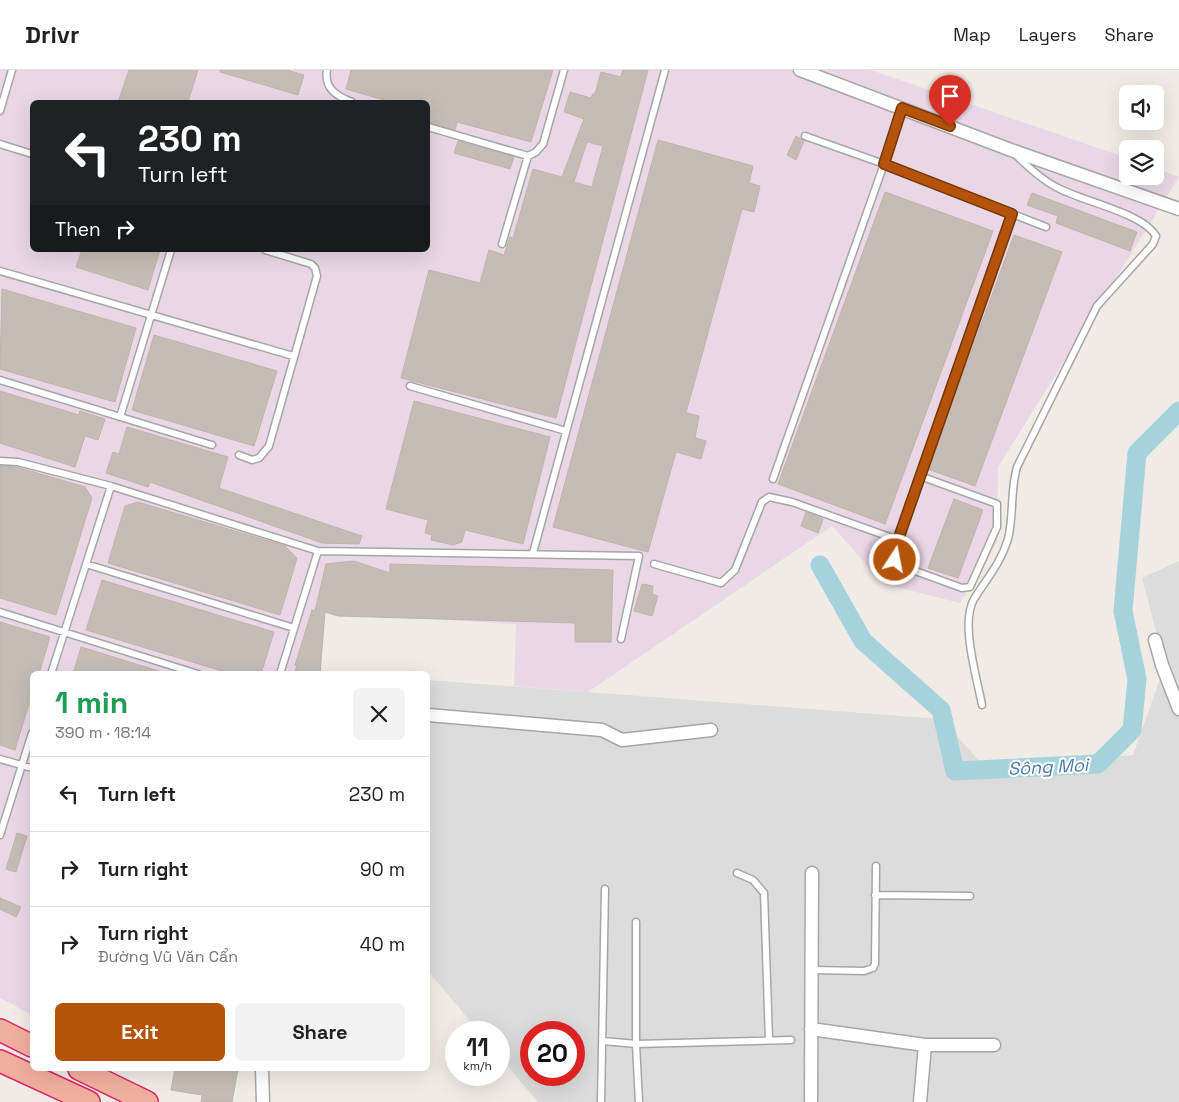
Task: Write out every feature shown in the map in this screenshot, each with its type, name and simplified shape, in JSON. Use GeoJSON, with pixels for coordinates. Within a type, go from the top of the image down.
{"type":"FeatureCollection","features":[{"type":"Feature","properties":{"kind":"highway"},"geometry":{"type":"LineString","coordinates":[[0,1030],[30,1045]]}},
{"type":"Feature","properties":{"kind":"highway"},"geometry":{"type":"LineString","coordinates":[[0,1061],[89,1102]]}},
{"type":"Feature","properties":{"kind":"highway"},"geometry":{"type":"LineString","coordinates":[[83,1071],[147,1102]]}},
{"type":"Feature","properties":{"kind":"street"},"geometry":{"type":"LineString","coordinates":[[800,70],[1011,150],[1179,209]]}},
{"type":"Feature","properties":{"kind":"street"},"geometry":{"type":"LineString","coordinates":[[1155,640],[1162,665],[1179,709]]}},
{"type":"Feature","properties":{"kind":"street"},"geometry":{"type":"LineString","coordinates":[[430,715],[602,730],[622,740],[711,730]]}},
{"type":"Feature","properties":{"kind":"street"},"geometry":{"type":"LineString","coordinates":[[811,1102],[812,873]]}},
{"type":"Feature","properties":{"kind":"street"},"geometry":{"type":"LineString","coordinates":[[811,1029],[925,1045],[994,1045]]}},
{"type":"Feature","properties":{"kind":"street"},"geometry":{"type":"LineString","coordinates":[[920,1102],[925,1045]]}},
{"type":"Feature","properties":{"kind":"street"},"geometry":{"type":"LineString","coordinates":[[262,1071],[263,1102]]}},
{"type":"Feature","properties":{"kind":"lane"},"geometry":{"type":"LineString","coordinates":[[0,111],[12,70]]}},
{"type":"Feature","properties":{"kind":"lane"},"geometry":{"type":"LineString","coordinates":[[327,70],[327,84],[330,90],[348,100]]}},
{"type":"Feature","properties":{"kind":"lane"},"geometry":{"type":"LineString","coordinates":[[430,129],[528,156],[536,152],[544,144],[564,70]]}},
{"type":"Feature","properties":{"kind":"lane"},"geometry":{"type":"LineString","coordinates":[[533,553],[665,70]]}},
{"type":"Feature","properties":{"kind":"lane"},"geometry":{"type":"LineString","coordinates":[[773,479],[902,108]]}},
{"type":"Feature","properties":{"kind":"lane"},"geometry":{"type":"LineString","coordinates":[[805,136],[884,164],[1046,227]]}},
{"type":"Feature","properties":{"kind":"lane"},"geometry":{"type":"LineString","coordinates":[[0,144],[30,153]]}},
{"type":"Feature","properties":{"kind":"lane"},"geometry":{"type":"LineString","coordinates":[[982,705],[969,636],[970,611],[974,600],[1004,554],[1011,521],[1013,480],[1016,466],[1097,306],[1154,244],[1156,236],[1151,228],[1134,217],[1084,201],[1056,188],[1029,169],[1011,150]]}},
{"type":"Feature","properties":{"kind":"lane"},"geometry":{"type":"LineString","coordinates":[[502,244],[528,156]]}},
{"type":"Feature","properties":{"kind":"lane"},"geometry":{"type":"LineString","coordinates":[[920,476],[996,504],[997,527],[970,587],[962,588],[896,564],[895,560],[898,540],[920,476],[1012,214]]}},
{"type":"Feature","properties":{"kind":"lane"},"geometry":{"type":"LineString","coordinates":[[120,417],[171,252]]}},
{"type":"Feature","properties":{"kind":"lane"},"geometry":{"type":"LineString","coordinates":[[239,455],[252,460],[259,458],[269,446],[317,272],[311,264],[272,252]]}},
{"type":"Feature","properties":{"kind":"lane"},"geometry":{"type":"LineString","coordinates":[[0,271],[293,356]]}},
{"type":"Feature","properties":{"kind":"lane"},"geometry":{"type":"LineString","coordinates":[[0,380],[212,445]]}},
{"type":"Feature","properties":{"kind":"lane"},"geometry":{"type":"LineString","coordinates":[[410,386],[566,431]]}},
{"type":"Feature","properties":{"kind":"lane"},"geometry":{"type":"LineString","coordinates":[[0,461],[18,462],[111,486],[318,551],[639,556],[621,640]]}},
{"type":"Feature","properties":{"kind":"lane"},"geometry":{"type":"LineString","coordinates":[[52,671],[111,486]]}},
{"type":"Feature","properties":{"kind":"lane"},"geometry":{"type":"LineString","coordinates":[[654,564],[721,583],[735,570],[762,502],[769,497],[792,502],[898,540]]}},
{"type":"Feature","properties":{"kind":"lane"},"geometry":{"type":"LineString","coordinates":[[281,671],[318,551]]}},
{"type":"Feature","properties":{"kind":"lane"},"geometry":{"type":"LineString","coordinates":[[86,564],[294,628]]}},
{"type":"Feature","properties":{"kind":"lane"},"geometry":{"type":"LineString","coordinates":[[0,612],[189,671]]}},
{"type":"Feature","properties":{"kind":"lane"},"geometry":{"type":"LineString","coordinates":[[0,835],[30,739]]}},
{"type":"Feature","properties":{"kind":"lane"},"geometry":{"type":"LineString","coordinates":[[0,759],[30,767]]}},
{"type":"Feature","properties":{"kind":"lane"},"geometry":{"type":"LineString","coordinates":[[812,970],[864,971],[873,968],[875,964],[876,866]]}},
{"type":"Feature","properties":{"kind":"lane"},"geometry":{"type":"LineString","coordinates":[[737,873],[753,880],[764,893],[769,1040]]}},
{"type":"Feature","properties":{"kind":"lane"},"geometry":{"type":"LineString","coordinates":[[601,1102],[605,889]]}},
{"type":"Feature","properties":{"kind":"lane"},"geometry":{"type":"LineString","coordinates":[[876,895],[970,896]]}},
{"type":"Feature","properties":{"kind":"lane"},"geometry":{"type":"LineString","coordinates":[[636,922],[636,1044],[639,1102]]}},
{"type":"Feature","properties":{"kind":"lane"},"geometry":{"type":"LineString","coordinates":[[603,1041],[636,1044],[791,1040]]}},
{"type":"Feature","properties":{"kind":"shaded area"},"geometry":{"type":"Polygon","coordinates":[[[0,70],[871,70],[1119,155],[1119,185],[1164,185],[1164,171],[1179,177],[998,467],[997,542],[960,603],[884,584],[832,526],[588,692],[514,686],[516,624],[317,612],[297,671],[30,671],[30,1014],[0,998],[0,70]]]}},
{"type":"Feature","properties":{"kind":"shaded area"},"geometry":{"type":"Polygon","coordinates":[[[1179,561],[1179,1102],[538,1102],[524,1086],[585,1086],[585,1021],[520,1021],[520,1081],[510,1069],[510,1021],[470,1021],[430,973],[430,680],[942,719],[986,769],[1133,755],[1165,665],[1142,578],[1179,561]]]}},
{"type":"Feature","properties":{"kind":"building"},"geometry":{"type":"Polygon","coordinates":[[[129,70],[198,70],[189,100],[119,100],[129,70]]]}},
{"type":"Feature","properties":{"kind":"building"},"geometry":{"type":"Polygon","coordinates":[[[220,70],[287,70],[304,75],[298,95],[220,72],[220,70]]]}},
{"type":"Feature","properties":{"kind":"building"},"geometry":{"type":"Polygon","coordinates":[[[351,70],[553,70],[531,142],[457,122],[455,130],[430,123],[430,100],[384,100],[346,89],[351,70]]]}},
{"type":"Feature","properties":{"kind":"building"},"geometry":{"type":"Polygon","coordinates":[[[623,70],[648,70],[556,418],[401,378],[429,270],[480,283],[489,250],[504,255],[510,237],[513,238],[533,169],[562,177],[584,119],[564,112],[570,92],[591,98],[595,94],[601,72],[621,77],[623,70]],[[587,142],[574,182],[592,187],[603,146],[587,142]]]}},
{"type":"Feature","properties":{"kind":"building"},"geometry":{"type":"Polygon","coordinates":[[[796,136],[804,141],[796,160],[787,155],[796,136]]]}},
{"type":"Feature","properties":{"kind":"building"},"geometry":{"type":"Polygon","coordinates":[[[658,140],[753,166],[749,183],[760,186],[754,212],[742,209],[686,413],[699,416],[695,438],[706,441],[701,459],[676,452],[648,552],[553,527],[658,140]]]}},
{"type":"Feature","properties":{"kind":"building"},"geometry":{"type":"Polygon","coordinates":[[[458,141],[514,157],[510,169],[454,153],[458,141]]]}},
{"type":"Feature","properties":{"kind":"building"},"geometry":{"type":"Polygon","coordinates":[[[885,192],[993,231],[885,524],[778,484],[885,192]]]}},
{"type":"Feature","properties":{"kind":"building"},"geometry":{"type":"Polygon","coordinates":[[[1032,193],[1137,232],[1130,251],[1056,223],[1058,216],[1027,205],[1032,193]]]}},
{"type":"Feature","properties":{"kind":"building"},"geometry":{"type":"Polygon","coordinates":[[[1014,235],[1062,252],[975,486],[928,469],[1014,235]]]}},
{"type":"Feature","properties":{"kind":"building"},"geometry":{"type":"Polygon","coordinates":[[[81,252],[159,252],[148,290],[76,267],[81,252]]]}},
{"type":"Feature","properties":{"kind":"building"},"geometry":{"type":"Polygon","coordinates":[[[2,289],[136,328],[115,402],[0,369],[2,289]]]}},
{"type":"Feature","properties":{"kind":"building"},"geometry":{"type":"Polygon","coordinates":[[[154,335],[277,371],[254,446],[132,410],[154,335]]]}},
{"type":"Feature","properties":{"kind":"building"},"geometry":{"type":"Polygon","coordinates":[[[0,391],[79,415],[80,411],[105,419],[98,440],[85,436],[75,467],[0,443],[0,391]]]}},
{"type":"Feature","properties":{"kind":"building"},"geometry":{"type":"Polygon","coordinates":[[[414,401],[550,437],[523,544],[465,530],[462,542],[453,545],[431,540],[432,535],[425,533],[428,520],[386,509],[414,401]]]}},
{"type":"Feature","properties":{"kind":"building"},"geometry":{"type":"Polygon","coordinates":[[[127,427],[228,457],[219,488],[362,536],[359,544],[322,543],[150,482],[148,487],[106,473],[113,452],[119,454],[127,427]]]}},
{"type":"Feature","properties":{"kind":"building"},"geometry":{"type":"Polygon","coordinates":[[[0,466],[17,467],[85,487],[92,498],[56,615],[0,598],[0,466]]]}},
{"type":"Feature","properties":{"kind":"building"},"geometry":{"type":"Polygon","coordinates":[[[954,499],[983,510],[958,578],[928,568],[954,499]]]}},
{"type":"Feature","properties":{"kind":"building"},"geometry":{"type":"Polygon","coordinates":[[[138,502],[285,546],[297,558],[280,615],[108,563],[125,506],[138,502]]]}},
{"type":"Feature","properties":{"kind":"building"},"geometry":{"type":"Polygon","coordinates":[[[806,512],[823,519],[818,533],[801,526],[806,512]]]}},
{"type":"Feature","properties":{"kind":"building"},"geometry":{"type":"Polygon","coordinates":[[[354,561],[390,573],[390,564],[613,570],[611,642],[575,642],[575,623],[338,616],[325,612],[320,671],[295,671],[297,666],[295,665],[312,610],[315,611],[326,564],[354,561]]]}},
{"type":"Feature","properties":{"kind":"building"},"geometry":{"type":"Polygon","coordinates":[[[102,580],[274,632],[262,671],[222,671],[86,630],[102,580]]]}},
{"type":"Feature","properties":{"kind":"building"},"geometry":{"type":"Polygon","coordinates":[[[642,584],[653,586],[652,594],[658,596],[652,616],[634,611],[642,584]]]}},
{"type":"Feature","properties":{"kind":"building"},"geometry":{"type":"Polygon","coordinates":[[[0,622],[50,637],[40,671],[30,671],[30,701],[15,750],[0,745],[0,622]]]}},
{"type":"Feature","properties":{"kind":"building"},"geometry":{"type":"Polygon","coordinates":[[[81,647],[159,671],[74,671],[81,647]]]}},
{"type":"Feature","properties":{"kind":"building"},"geometry":{"type":"Polygon","coordinates":[[[17,833],[27,836],[16,872],[6,869],[17,833]]]}},
{"type":"Feature","properties":{"kind":"building"},"geometry":{"type":"Polygon","coordinates":[[[0,898],[21,907],[16,917],[0,909],[0,898]]]}},
{"type":"Feature","properties":{"kind":"building"},"geometry":{"type":"Polygon","coordinates":[[[175,1071],[238,1071],[232,1102],[201,1102],[202,1095],[171,1090],[175,1071]]]}},
{"type":"Feature","properties":{"kind":"waterway","name":"Sông Moi"},"geometry":{"type":"LineString","coordinates":[[820,565],[863,641],[941,710],[955,771],[1098,764],[1132,730],[1137,679],[1123,611],[1137,453],[1179,411]]}},
{"type":"Feature","properties":{"kind":"route"},"geometry":{"type":"LineString","coordinates":[[895,560],[896,545],[1012,214],[884,164],[902,108],[950,126]]}}]}
